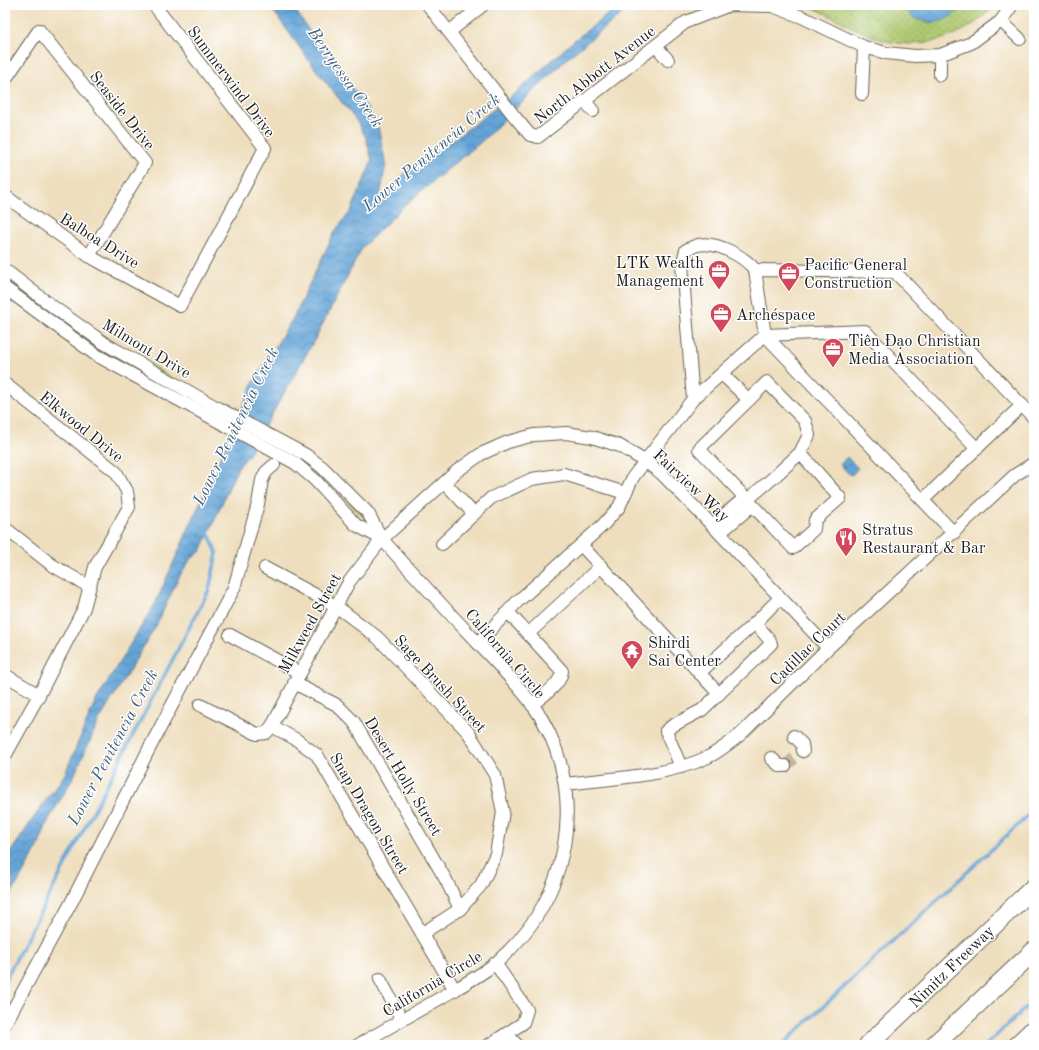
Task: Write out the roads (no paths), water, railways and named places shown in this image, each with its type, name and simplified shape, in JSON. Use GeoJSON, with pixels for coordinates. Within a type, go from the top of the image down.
{"type":"FeatureCollection","features":[{"type":"Feature","properties":{"kind":"highway","name":"Nimitz Freeway"},"geometry":{"type":"LineString","coordinates":[[868,1045],[1034,887]]}},
{"type":"Feature","properties":{"kind":"highway"},"geometry":{"type":"LineString","coordinates":[[934,1045],[1034,952]]}},
{"type":"Feature","properties":{"kind":"main road"},"geometry":{"type":"LineString","coordinates":[[1015,1045],[1034,1027]]}},
{"type":"Feature","properties":{"kind":"street","name":"Summerwind Drive"},"geometry":{"type":"LineString","coordinates":[[154,5],[265,148],[180,306]]}},
{"type":"Feature","properties":{"kind":"street","name":"North Abbott Avenue"},"geometry":{"type":"LineString","coordinates":[[428,5],[515,117],[530,135],[538,137],[686,22],[730,5],[772,6],[802,17],[864,47],[886,53],[915,56],[940,56],[971,43],[1001,21],[1012,5]]}},
{"type":"Feature","properties":{"kind":"street"},"geometry":{"type":"LineString","coordinates":[[449,32],[483,5]]}},
{"type":"Feature","properties":{"kind":"street"},"geometry":{"type":"LineString","coordinates":[[1001,21],[1020,39]]}},
{"type":"Feature","properties":{"kind":"street","name":"Seaside Drive"},"geometry":{"type":"LineString","coordinates":[[5,80],[39,30],[145,163],[90,256]]}},
{"type":"Feature","properties":{"kind":"street"},"geometry":{"type":"LineString","coordinates":[[656,46],[668,60]]}},
{"type":"Feature","properties":{"kind":"street"},"geometry":{"type":"LineString","coordinates":[[862,94],[864,47]]}},
{"type":"Feature","properties":{"kind":"street"},"geometry":{"type":"LineString","coordinates":[[940,56],[940,75]]}},
{"type":"Feature","properties":{"kind":"street"},"geometry":{"type":"LineString","coordinates":[[585,101],[593,111]]}},
{"type":"Feature","properties":{"kind":"street","name":"Balboa Drive"},"geometry":{"type":"LineString","coordinates":[[5,196],[90,256],[180,306]]}},
{"type":"Feature","properties":{"kind":"street"},"geometry":{"type":"LineString","coordinates":[[694,399],[682,265],[686,250],[700,244],[722,247],[747,260],[755,270],[765,335],[954,532]]}},
{"type":"Feature","properties":{"kind":"street","name":"Milmont Drive"},"geometry":{"type":"LineString","coordinates":[[5,270],[104,343],[275,452]]}},
{"type":"Feature","properties":{"kind":"street"},"geometry":{"type":"LineString","coordinates":[[755,270],[895,272],[1034,418]]}},
{"type":"Feature","properties":{"kind":"street","name":"Milmont Drive"},"geometry":{"type":"LineString","coordinates":[[5,288],[96,356],[214,413],[281,440]]}},
{"type":"Feature","properties":{"kind":"street"},"geometry":{"type":"LineString","coordinates":[[478,643],[508,612],[603,525],[619,507],[633,477],[694,399],[765,335],[865,331],[977,448]]}},
{"type":"Feature","properties":{"kind":"street"},"geometry":{"type":"LineString","coordinates":[[722,374],[749,400]]}},
{"type":"Feature","properties":{"kind":"street"},"geometry":{"type":"LineString","coordinates":[[747,500],[800,453],[809,435],[806,420],[767,382],[699,449],[747,500],[793,548],[814,529],[814,520],[840,498],[800,453]]}},
{"type":"Feature","properties":{"kind":"street","name":"Elkwood Drive"},"geometry":{"type":"LineString","coordinates":[[5,384],[116,472],[127,491],[129,506],[95,567],[88,586],[84,608],[39,695],[5,756]]}},
{"type":"Feature","properties":{"kind":"street"},"geometry":{"type":"LineString","coordinates":[[923,500],[1022,405]]}},
{"type":"Feature","properties":{"kind":"street","name":"Fairview Way"},"geometry":{"type":"LineString","coordinates":[[382,539],[465,464],[481,454],[508,442],[534,435],[566,433],[592,437],[620,446],[662,474],[828,648]]}},
{"type":"Feature","properties":{"kind":"street","name":"California Circle"},"geometry":{"type":"LineString","coordinates":[[281,440],[306,455],[322,467],[368,513],[382,539],[478,643],[532,705],[548,730],[558,756],[566,784],[565,838],[560,868],[550,895],[535,920],[517,943],[495,963],[455,990],[358,1045]]}},
{"type":"Feature","properties":{"kind":"street","name":"California Circle"},"geometry":{"type":"LineString","coordinates":[[275,452],[295,463],[315,480],[356,525],[382,539]]}},
{"type":"Feature","properties":{"kind":"street","name":"Cadillac Court"},"geometry":{"type":"LineString","coordinates":[[566,784],[664,771],[681,767],[710,756],[741,734],[828,648],[1015,475],[1034,463]]}},
{"type":"Feature","properties":{"kind":"street"},"geometry":{"type":"LineString","coordinates":[[5,1024],[71,903],[150,747],[232,592],[258,504],[262,480],[266,472],[274,465]]}},
{"type":"Feature","properties":{"kind":"street"},"geometry":{"type":"LineString","coordinates":[[442,544],[491,498],[532,478],[564,474],[625,493]]}},
{"type":"Feature","properties":{"kind":"street"},"geometry":{"type":"LineString","coordinates":[[445,483],[474,514]]}},
{"type":"Feature","properties":{"kind":"street"},"geometry":{"type":"LineString","coordinates":[[716,529],[748,509],[747,500]]}},
{"type":"Feature","properties":{"kind":"street"},"geometry":{"type":"LineString","coordinates":[[5,528],[52,565],[88,586]]}},
{"type":"Feature","properties":{"kind":"street","name":"Milkweed Street"},"geometry":{"type":"LineString","coordinates":[[272,726],[349,582],[382,539]]}},
{"type":"Feature","properties":{"kind":"street"},"geometry":{"type":"LineString","coordinates":[[581,545],[719,694]]}},
{"type":"Feature","properties":{"kind":"street"},"geometry":{"type":"LineString","coordinates":[[528,634],[601,566]]}},
{"type":"Feature","properties":{"kind":"street","name":"Sage Brush Street"},"geometry":{"type":"LineString","coordinates":[[264,568],[336,606],[376,637],[468,732],[495,775],[502,812],[496,854],[481,885],[460,909],[423,933]]}},
{"type":"Feature","properties":{"kind":"street"},"geometry":{"type":"LineString","coordinates":[[700,673],[780,598]]}},
{"type":"Feature","properties":{"kind":"street"},"geometry":{"type":"LineString","coordinates":[[508,612],[562,671],[562,676],[558,682],[532,705]]}},
{"type":"Feature","properties":{"kind":"street"},"geometry":{"type":"LineString","coordinates":[[681,767],[666,731],[672,726],[702,710],[771,644],[768,638],[755,623]]}},
{"type":"Feature","properties":{"kind":"street"},"geometry":{"type":"LineString","coordinates":[[230,635],[300,673]]}},
{"type":"Feature","properties":{"kind":"street"},"geometry":{"type":"LineString","coordinates":[[5,675],[39,695]]}},
{"type":"Feature","properties":{"kind":"street","name":"Desert Holly Street"},"geometry":{"type":"LineString","coordinates":[[294,684],[337,705],[354,722],[446,880],[460,909]]}},
{"type":"Feature","properties":{"kind":"street"},"geometry":{"type":"LineString","coordinates":[[200,705],[257,734],[266,733],[272,726]]}},
{"type":"Feature","properties":{"kind":"street","name":"Snap Dragon Street"},"geometry":{"type":"LineString","coordinates":[[272,726],[297,740],[317,755],[423,933],[455,990]]}},
{"type":"Feature","properties":{"kind":"street"},"geometry":{"type":"LineString","coordinates":[[794,736],[802,744],[803,751]]}},
{"type":"Feature","properties":{"kind":"street"},"geometry":{"type":"LineString","coordinates":[[771,758],[780,766],[786,766]]}},
{"type":"Feature","properties":{"kind":"street"},"geometry":{"type":"LineString","coordinates":[[489,1045],[523,1023],[527,1010],[495,963]]}},
{"type":"Feature","properties":{"kind":"street"},"geometry":{"type":"LineString","coordinates":[[380,979],[402,1020]]}},
{"type":"Feature","properties":{"kind":"street"},"geometry":{"type":"LineString","coordinates":[[507,1034],[517,1045]]}},
{"type":"Feature","properties":{"kind":"water"},"geometry":{"type":"Polygon","coordinates":[[[269,5],[292,5],[316,41],[368,109],[378,127],[386,164],[378,207],[408,169],[425,161],[517,92],[572,42],[620,5],[633,5],[571,55],[481,142],[408,202],[362,248],[315,339],[248,456],[238,467],[201,551],[190,560],[179,577],[156,626],[100,719],[73,778],[48,821],[38,847],[5,905],[5,864],[10,853],[64,776],[95,702],[156,602],[254,381],[293,318],[335,231],[351,211],[372,161],[366,138],[356,120],[316,70],[269,5]]]}},
{"type":"Feature","properties":{"kind":"water"},"geometry":{"type":"Polygon","coordinates":[[[903,5],[962,5],[952,16],[940,22],[926,22],[912,17],[903,5]]]}},
{"type":"Feature","properties":{"kind":"water"},"geometry":{"type":"Polygon","coordinates":[[[847,457],[858,468],[853,474],[850,475],[840,465],[847,457]]]}},
{"type":"Feature","properties":{"kind":"waterway","name":"Lower Penitencia Creek"},"geometry":{"type":"LineString","coordinates":[[5,980],[209,590],[217,553],[207,530]]}},
{"type":"Feature","properties":{"kind":"waterway"},"geometry":{"type":"LineString","coordinates":[[782,1045],[1034,810]]}},
{"type":"Feature","properties":{"kind":"waterway"},"geometry":{"type":"LineString","coordinates":[[986,1045],[1034,1000]]}},
{"type":"Feature","properties":{"kind":"tunnel"},"geometry":{"type":"LineString","coordinates":[[785,766],[803,751]]}},
{"type":"Feature","properties":{"kind":"place","name":"LTK Wealth Management"},"geometry":{"type":"Point","coordinates":[719,290]}},
{"type":"Feature","properties":{"kind":"place","name":"Pacific General Construction"},"geometry":{"type":"Point","coordinates":[789,292]}},
{"type":"Feature","properties":{"kind":"place","name":"Archéspace"},"geometry":{"type":"Point","coordinates":[721,334]}},
{"type":"Feature","properties":{"kind":"place","name":"Tiên Đạo Christian Media Association"},"geometry":{"type":"Point","coordinates":[833,368]}},
{"type":"Feature","properties":{"kind":"place","name":"Stratus Restaurant & Bar"},"geometry":{"type":"Point","coordinates":[846,558]}},
{"type":"Feature","properties":{"kind":"place","name":"Shirdi Sai Center"},"geometry":{"type":"Point","coordinates":[632,670]}},
{"type":"Feature","properties":{"kind":"water label","name":"Berryessa Creek"},"geometry":{"type":"Point","coordinates":[346,77]}}]}
